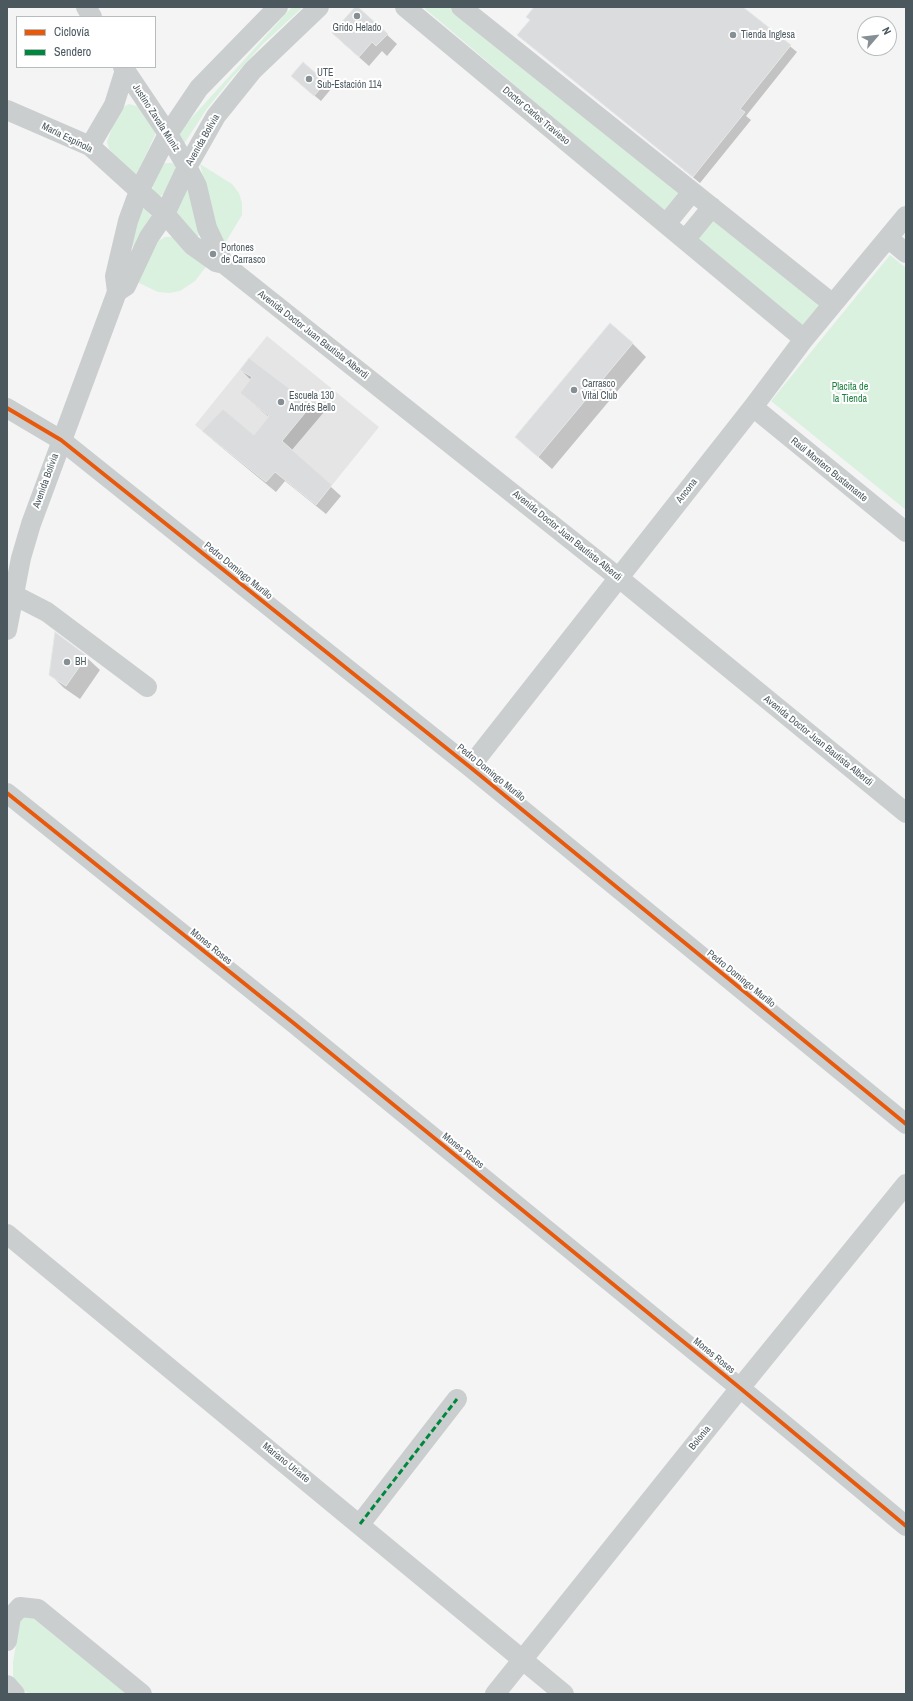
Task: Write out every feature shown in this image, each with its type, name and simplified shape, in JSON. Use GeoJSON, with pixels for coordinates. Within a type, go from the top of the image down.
{"type":"FeatureCollection","features":[{"type":"Feature","properties":{"kind":"street"},"geometry":{"type":"LineString","coordinates":[[86,7],[91,16]]}},
{"type":"Feature","properties":{"kind":"street","name":"Avenida Bolivia"},"geometry":{"type":"LineString","coordinates":[[7,630],[21,558],[31,524],[117,292],[114,276],[128,222],[139,191],[168,134],[199,88],[278,7]]}},
{"type":"Feature","properties":{"kind":"street","name":"Avenida Bolivia"},"geometry":{"type":"LineString","coordinates":[[117,292],[126,286],[187,167],[216,116],[253,70],[318,7]]}},
{"type":"Feature","properties":{"kind":"street","name":"Doctor Carlos Travieso"},"geometry":{"type":"LineString","coordinates":[[406,7],[804,339]]}},
{"type":"Feature","properties":{"kind":"street"},"geometry":{"type":"LineString","coordinates":[[461,7],[833,304]]}},
{"type":"Feature","properties":{"kind":"street","name":"Justino Zavala Muniz"},"geometry":{"type":"LineString","coordinates":[[124,68],[168,134],[187,167]]}},
{"type":"Feature","properties":{"kind":"street","name":"Justino Zavala Muniz"},"geometry":{"type":"LineString","coordinates":[[90,146],[114,105],[124,68]]}},
{"type":"Feature","properties":{"kind":"street","name":"María Espínola"},"geometry":{"type":"LineString","coordinates":[[7,110],[90,146],[139,191]]}},
{"type":"Feature","properties":{"kind":"street","name":"Avenida Doctor Juan Bautista Alberdi"},"geometry":{"type":"LineString","coordinates":[[187,167],[197,186],[207,228],[224,264]]}},
{"type":"Feature","properties":{"kind":"street","name":"Avenida Doctor Juan Bautista Alberdi"},"geometry":{"type":"LineString","coordinates":[[139,191],[164,214],[192,245],[216,262],[224,264],[618,578],[906,813]]}},
{"type":"Feature","properties":{"kind":"street"},"geometry":{"type":"LineString","coordinates":[[666,224],[692,192]]}},
{"type":"Feature","properties":{"kind":"street"},"geometry":{"type":"LineString","coordinates":[[684,240],[712,207]]}},
{"type":"Feature","properties":{"kind":"street","name":"Ancona"},"geometry":{"type":"LineString","coordinates":[[470,767],[753,407],[804,339],[906,216]]}},
{"type":"Feature","properties":{"kind":"street"},"geometry":{"type":"LineString","coordinates":[[888,238],[906,253]]}},
{"type":"Feature","properties":{"kind":"street","name":"Raúl Montero Bustamante"},"geometry":{"type":"LineString","coordinates":[[753,407],[906,532]]}},
{"type":"Feature","properties":{"kind":"street","name":"Pedro Domingo Murillo"},"geometry":{"type":"LineString","coordinates":[[7,408],[61,440],[470,767],[906,1124]]}},
{"type":"Feature","properties":{"kind":"street"},"geometry":{"type":"LineString","coordinates":[[14,595],[47,612],[147,687]]}},
{"type":"Feature","properties":{"kind":"street","name":"Mones Roses"},"geometry":{"type":"LineString","coordinates":[[7,793],[302,1030],[740,1388],[906,1526]]}},
{"type":"Feature","properties":{"kind":"street","name":"Bolonia"},"geometry":{"type":"LineString","coordinates":[[495,1694],[740,1388],[906,1184]]}},
{"type":"Feature","properties":{"kind":"street","name":"Mariano Uriarte"},"geometry":{"type":"LineString","coordinates":[[7,1234],[564,1694]]}},
{"type":"Feature","properties":{"kind":"street"},"geometry":{"type":"LineString","coordinates":[[360,1524],[457,1399]]}},
{"type":"Feature","properties":{"kind":"street"},"geometry":{"type":"LineString","coordinates":[[7,1641],[11,1617],[20,1607],[38,1609],[142,1694]]}},
{"type":"Feature","properties":{"kind":"street"},"geometry":{"type":"LineString","coordinates":[[7,1686],[15,1694]]}},
{"type":"Feature","properties":{"kind":"shaded area","name":"Escuela 130 Andrés Bello"},"geometry":{"type":"Polygon","coordinates":[[[267,336],[379,427],[316,505],[275,472],[266,482],[195,425],[267,336]]]}},
{"type":"Feature","properties":{"kind":"green space"},"geometry":{"type":"Polygon","coordinates":[[[292,7],[303,7],[263,44],[231,79],[206,110],[184,144],[178,135],[187,123],[292,7]]]}},
{"type":"Feature","properties":{"kind":"green space"},"geometry":{"type":"Polygon","coordinates":[[[423,7],[450,7],[683,190],[668,210],[662,210],[423,7]]]}},
{"type":"Feature","properties":{"kind":"green space"},"geometry":{"type":"Polygon","coordinates":[[[129,104],[140,107],[156,133],[137,174],[133,174],[124,166],[109,149],[107,142],[118,110],[129,104]]]}},
{"type":"Feature","properties":{"kind":"green space"},"geometry":{"type":"Polygon","coordinates":[[[172,163],[175,165],[175,171],[164,194],[160,196],[153,191],[152,185],[161,165],[172,163]]]}},
{"type":"Feature","properties":{"kind":"green space"},"geometry":{"type":"Polygon","coordinates":[[[200,164],[232,184],[239,193],[242,203],[242,215],[224,245],[217,238],[200,164]]]}},
{"type":"Feature","properties":{"kind":"green space"},"geometry":{"type":"Polygon","coordinates":[[[185,187],[190,188],[199,235],[197,238],[173,213],[185,187]]]}},
{"type":"Feature","properties":{"kind":"green space"},"geometry":{"type":"Polygon","coordinates":[[[145,209],[152,217],[134,248],[132,246],[140,212],[145,209]]]}},
{"type":"Feature","properties":{"kind":"green space"},"geometry":{"type":"Polygon","coordinates":[[[714,215],[822,302],[806,324],[802,326],[697,239],[714,215]]]}},
{"type":"Feature","properties":{"kind":"green space"},"geometry":{"type":"Polygon","coordinates":[[[165,237],[173,237],[208,264],[195,281],[180,291],[169,293],[158,292],[137,282],[158,241],[165,237]]]}},
{"type":"Feature","properties":{"kind":"green space","name":"Placita de la Tienda"},"geometry":{"type":"Polygon","coordinates":[[[890,255],[906,268],[906,510],[771,401],[890,255]]]}},
{"type":"Feature","properties":{"kind":"green space"},"geometry":{"type":"Polygon","coordinates":[[[29,1613],[134,1694],[34,1694],[26,1692],[20,1688],[13,1678],[13,1662],[21,1616],[29,1613]]]}},
{"type":"Feature","properties":{"kind":"building"},"geometry":{"type":"Polygon","coordinates":[[[355,7],[358,7],[388,34],[376,46],[372,42],[359,57],[332,33],[355,7]]]}},
{"type":"Feature","properties":{"kind":"building"},"geometry":{"type":"Polygon","coordinates":[[[534,7],[743,7],[791,45],[740,109],[745,112],[693,177],[517,35],[530,20],[526,17],[534,7]]]}},
{"type":"Feature","properties":{"kind":"building","name":"UTE Sub-Estación 114"},"geometry":{"type":"Polygon","coordinates":[[[303,62],[326,82],[314,96],[291,76],[303,62]]]}},
{"type":"Feature","properties":{"kind":"building","name":"Carrasco Vital Club"},"geometry":{"type":"Polygon","coordinates":[[[610,323],[633,343],[538,457],[515,437],[610,323]]]}},
{"type":"Feature","properties":{"kind":"building"},"geometry":{"type":"Polygon","coordinates":[[[249,358],[298,395],[302,391],[314,402],[282,441],[332,485],[316,505],[275,472],[266,482],[202,431],[223,409],[254,435],[269,416],[240,393],[252,377],[240,370],[249,358]]]}},
{"type":"Feature","properties":{"kind":"building","name":"BH"},"geometry":{"type":"Polygon","coordinates":[[[55,632],[87,656],[66,686],[49,675],[55,632]]]}},
{"type":"Feature","properties":{"kind":"marked path"},"geometry":{"type":"LineString","coordinates":[[360,1524],[457,1399]]}},
{"type":"Feature","properties":{"kind":"cycle path"},"geometry":{"type":"LineString","coordinates":[[7,408],[61,440],[470,767],[906,1124]]}},
{"type":"Feature","properties":{"kind":"cycle path"},"geometry":{"type":"LineString","coordinates":[[7,793],[296,1025],[740,1388],[906,1526]]}},
{"type":"Feature","properties":{"kind":"place","name":"Grido Helado"},"geometry":{"type":"Point","coordinates":[357,16]}},
{"type":"Feature","properties":{"kind":"place","name":"Tienda Inglesa"},"geometry":{"type":"Point","coordinates":[733,35]}},
{"type":"Feature","properties":{"kind":"place","name":"UTE Sub-Estación 114"},"geometry":{"type":"Point","coordinates":[309,79]}},
{"type":"Feature","properties":{"kind":"place","name":"Portones de Carrasco"},"geometry":{"type":"Point","coordinates":[213,254]}},
{"type":"Feature","properties":{"kind":"place","name":"Carrasco Vital Club"},"geometry":{"type":"Point","coordinates":[574,390]}},
{"type":"Feature","properties":{"kind":"place","name":"Escuela 130 Andrés Bello"},"geometry":{"type":"Point","coordinates":[281,402]}},
{"type":"Feature","properties":{"kind":"place","name":"BH"},"geometry":{"type":"Point","coordinates":[67,662]}}]}
